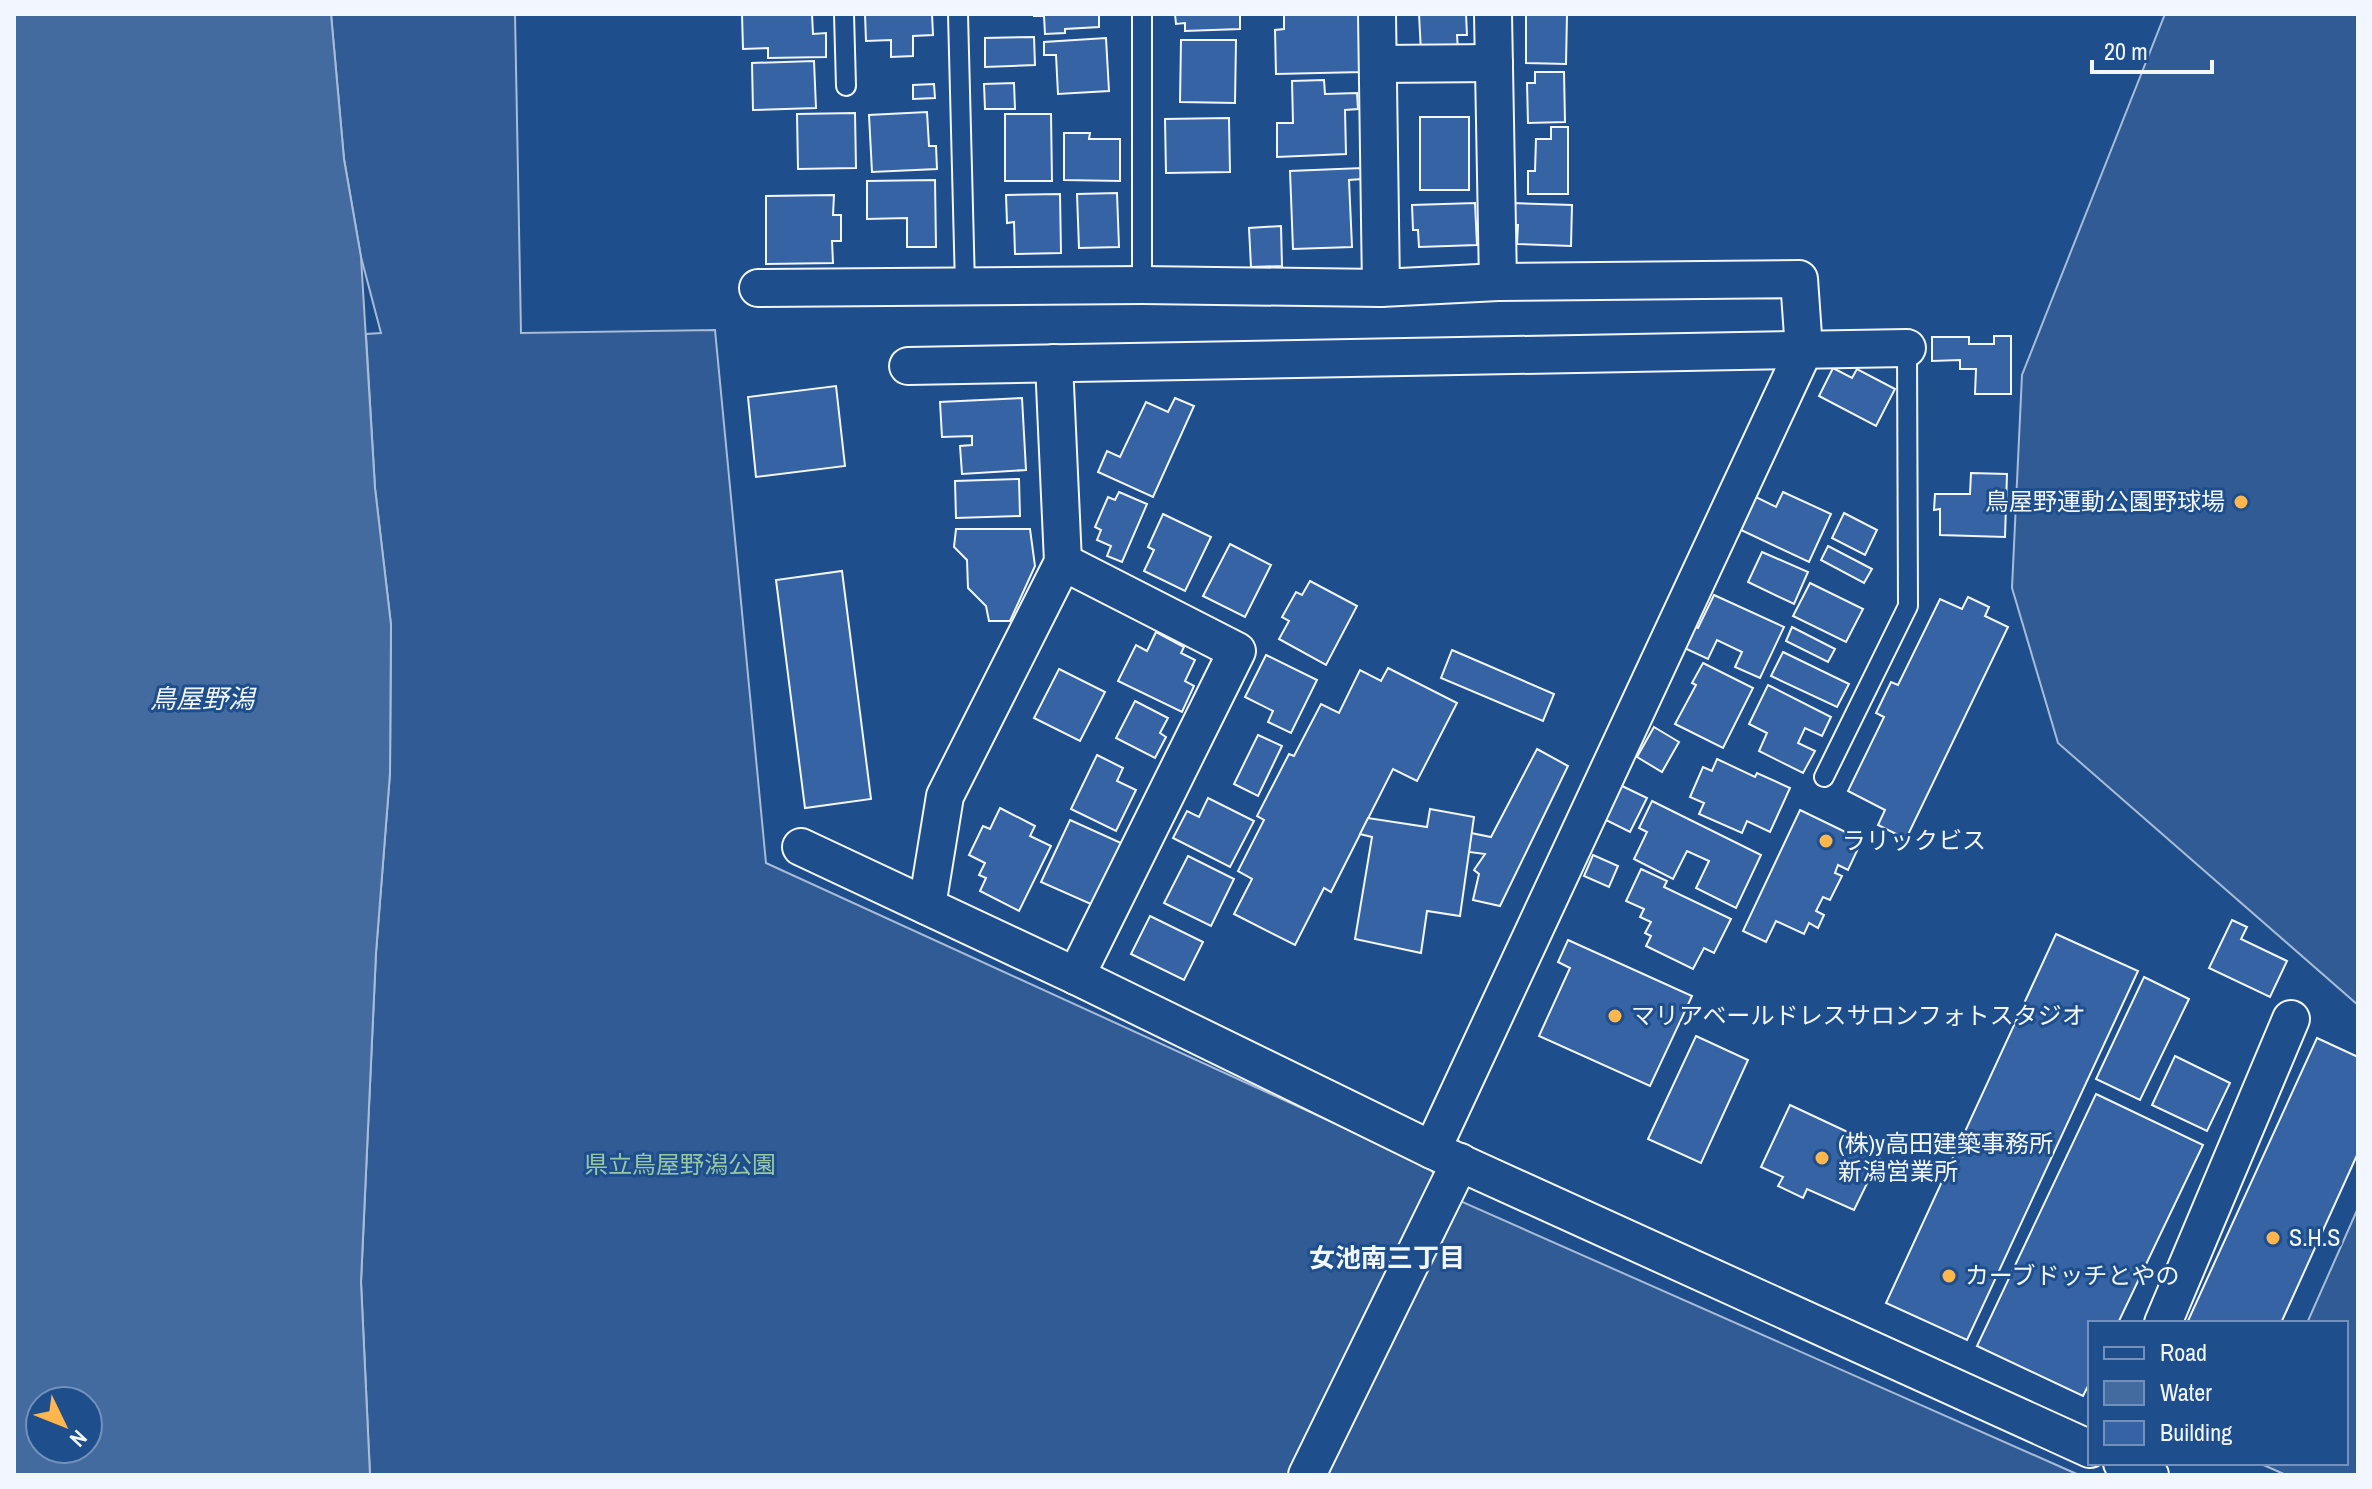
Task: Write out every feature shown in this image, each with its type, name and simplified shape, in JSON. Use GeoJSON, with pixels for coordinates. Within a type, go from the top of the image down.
{"type":"FeatureCollection","features":[{"type":"Feature","properties":{"kind":"street"},"geometry":{"type":"LineString","coordinates":[[1377,14],[1381,288]]}},
{"type":"Feature","properties":{"kind":"street"},"geometry":{"type":"LineString","coordinates":[[1493,14],[1498,282]]}},
{"type":"Feature","properties":{"kind":"street"},"geometry":{"type":"LineString","coordinates":[[1378,64],[1494,63]]}},
{"type":"Feature","properties":{"kind":"street"},"geometry":{"type":"LineString","coordinates":[[758,288],[1142,285],[1381,288],[1498,282],[1799,279],[1804,350],[1307,1475]]}},
{"type":"Feature","properties":{"kind":"street"},"geometry":{"type":"LineString","coordinates":[[908,366],[1907,348]]}},
{"type":"Feature","properties":{"kind":"street"},"geometry":{"type":"LineString","coordinates":[[927,906],[945,796],[1063,562],[1054,363]]}},
{"type":"Feature","properties":{"kind":"street"},"geometry":{"type":"LineString","coordinates":[[1063,562],[1237,651],[1076,976]]}},
{"type":"Feature","properties":{"kind":"street"},"geometry":{"type":"LineString","coordinates":[[801,847],[1076,976],[1446,1156],[2088,1448]]}},
{"type":"Feature","properties":{"kind":"street"},"geometry":{"type":"LineString","coordinates":[[2164,1321],[2291,1019]]}},
{"type":"Feature","properties":{"kind":"street"},"geometry":{"type":"LineString","coordinates":[[2127,1465],[2150,1475]]}},
{"type":"Feature","properties":{"kind":"lane"},"geometry":{"type":"LineString","coordinates":[[844,14],[846,86]]}},
{"type":"Feature","properties":{"kind":"lane"},"geometry":{"type":"LineString","coordinates":[[958,14],[965,286]]}},
{"type":"Feature","properties":{"kind":"lane"},"geometry":{"type":"LineString","coordinates":[[1142,14],[1142,285]]}},
{"type":"Feature","properties":{"kind":"lane"},"geometry":{"type":"LineString","coordinates":[[1824,777],[1908,606],[1907,348]]}},
{"type":"Feature","properties":{"kind":"shaded area","name":"県立鳥屋野潟公園"},"geometry":{"type":"Polygon","coordinates":[[[331,14],[515,14],[521,333],[715,330],[766,863],[1426,1165],[1460,1201],[2079,1475],[370,1475],[361,1282],[376,953],[390,773],[391,625],[375,488],[366,334],[381,333],[361,257],[344,159],[331,14]]]}},
{"type":"Feature","properties":{"kind":"shaded area"},"geometry":{"type":"Polygon","coordinates":[[[2165,14],[2358,14],[2358,1005],[2058,743],[2012,588],[2022,375],[2165,14]]]}},
{"type":"Feature","properties":{"kind":"shaded area"},"geometry":{"type":"Polygon","coordinates":[[[2358,1208],[2358,1475],[2286,1475],[2264,1465],[2348,1465],[2348,1321],[2308,1321],[2358,1208]]]}},
{"type":"Feature","properties":{"kind":"water","name":"鳥屋野潟"},"geometry":{"type":"Polygon","coordinates":[[[14,14],[331,14],[344,159],[361,257],[375,488],[391,625],[390,773],[376,953],[361,1282],[370,1475],[14,1475],[14,14]]]}},
{"type":"Feature","properties":{"kind":"building"},"geometry":{"type":"Polygon","coordinates":[[[742,14],[812,14],[813,34],[826,33],[826,57],[768,58],[768,48],[743,49],[742,14]]]}},
{"type":"Feature","properties":{"kind":"building"},"geometry":{"type":"Polygon","coordinates":[[[865,14],[932,14],[933,35],[913,36],[913,56],[891,57],[891,40],[866,41],[865,14]]]}},
{"type":"Feature","properties":{"kind":"building"},"geometry":{"type":"Polygon","coordinates":[[[1034,14],[1099,14],[1099,27],[1045,34],[1044,16],[1034,14]]]}},
{"type":"Feature","properties":{"kind":"building"},"geometry":{"type":"Polygon","coordinates":[[[1175,14],[1240,14],[1240,29],[1185,31],[1185,23],[1176,24],[1175,14]]]}},
{"type":"Feature","properties":{"kind":"building"},"geometry":{"type":"Polygon","coordinates":[[[1284,14],[1362,14],[1363,72],[1276,74],[1275,30],[1284,29],[1284,14]]]}},
{"type":"Feature","properties":{"kind":"building"},"geometry":{"type":"Polygon","coordinates":[[[1419,14],[1466,14],[1467,35],[1457,35],[1458,50],[1421,52],[1419,14]]]}},
{"type":"Feature","properties":{"kind":"building"},"geometry":{"type":"Polygon","coordinates":[[[1526,14],[1567,14],[1566,64],[1526,63],[1526,14]]]}},
{"type":"Feature","properties":{"kind":"building"},"geometry":{"type":"Polygon","coordinates":[[[1034,37],[1035,65],[985,67],[985,38],[1034,37]]]}},
{"type":"Feature","properties":{"kind":"building"},"geometry":{"type":"Polygon","coordinates":[[[1106,38],[1109,91],[1058,94],[1056,55],[1044,55],[1044,42],[1106,38]]]}},
{"type":"Feature","properties":{"kind":"building"},"geometry":{"type":"Polygon","coordinates":[[[1181,40],[1236,40],[1235,103],[1180,102],[1181,40]]]}},
{"type":"Feature","properties":{"kind":"building"},"geometry":{"type":"Polygon","coordinates":[[[814,61],[816,108],[753,110],[752,63],[814,61]]]}},
{"type":"Feature","properties":{"kind":"building"},"geometry":{"type":"Polygon","coordinates":[[[1535,72],[1564,72],[1565,122],[1528,123],[1527,83],[1535,83],[1535,72]]]}},
{"type":"Feature","properties":{"kind":"building"},"geometry":{"type":"Polygon","coordinates":[[[1324,80],[1325,94],[1357,93],[1358,109],[1345,110],[1346,154],[1277,157],[1277,123],[1293,123],[1292,81],[1324,80]]]}},
{"type":"Feature","properties":{"kind":"building"},"geometry":{"type":"Polygon","coordinates":[[[1014,83],[1015,109],[985,109],[984,84],[1014,83]]]}},
{"type":"Feature","properties":{"kind":"building"},"geometry":{"type":"Polygon","coordinates":[[[934,84],[935,98],[913,99],[913,85],[934,84]]]}},
{"type":"Feature","properties":{"kind":"building"},"geometry":{"type":"Polygon","coordinates":[[[927,112],[929,146],[936,146],[937,169],[872,172],[869,115],[927,112]]]}},
{"type":"Feature","properties":{"kind":"building"},"geometry":{"type":"Polygon","coordinates":[[[855,113],[856,168],[798,169],[797,114],[855,113]]]}},
{"type":"Feature","properties":{"kind":"building"},"geometry":{"type":"Polygon","coordinates":[[[1005,114],[1051,114],[1052,181],[1005,181],[1005,114]]]}},
{"type":"Feature","properties":{"kind":"building"},"geometry":{"type":"Polygon","coordinates":[[[1420,117],[1469,117],[1469,190],[1420,190],[1420,117]]]}},
{"type":"Feature","properties":{"kind":"building"},"geometry":{"type":"Polygon","coordinates":[[[1229,118],[1230,172],[1166,173],[1165,119],[1229,118]]]}},
{"type":"Feature","properties":{"kind":"building"},"geometry":{"type":"Polygon","coordinates":[[[1551,127],[1568,127],[1568,194],[1528,194],[1528,171],[1535,171],[1536,139],[1551,139],[1551,127]]]}},
{"type":"Feature","properties":{"kind":"building"},"geometry":{"type":"Polygon","coordinates":[[[1064,133],[1090,133],[1089,139],[1120,139],[1120,181],[1064,180],[1064,133]]]}},
{"type":"Feature","properties":{"kind":"building"},"geometry":{"type":"Polygon","coordinates":[[[1362,168],[1362,179],[1349,180],[1352,247],[1293,249],[1290,171],[1362,168]]]}},
{"type":"Feature","properties":{"kind":"building"},"geometry":{"type":"Polygon","coordinates":[[[935,180],[936,247],[907,247],[907,218],[867,219],[867,181],[935,180]]]}},
{"type":"Feature","properties":{"kind":"building"},"geometry":{"type":"Polygon","coordinates":[[[1117,193],[1119,247],[1079,248],[1077,194],[1117,193]]]}},
{"type":"Feature","properties":{"kind":"building"},"geometry":{"type":"Polygon","coordinates":[[[1060,194],[1061,253],[1015,254],[1014,222],[1007,223],[1006,195],[1060,194]]]}},
{"type":"Feature","properties":{"kind":"building"},"geometry":{"type":"Polygon","coordinates":[[[834,195],[833,215],[841,215],[841,241],[832,241],[833,263],[766,264],[766,196],[834,195]]]}},
{"type":"Feature","properties":{"kind":"building"},"geometry":{"type":"Polygon","coordinates":[[[1475,203],[1477,245],[1419,247],[1418,230],[1413,230],[1412,205],[1475,203]]]}},
{"type":"Feature","properties":{"kind":"building"},"geometry":{"type":"Polygon","coordinates":[[[1512,203],[1572,205],[1571,246],[1517,244],[1518,225],[1512,225],[1512,203]]]}},
{"type":"Feature","properties":{"kind":"building"},"geometry":{"type":"Polygon","coordinates":[[[1281,226],[1282,266],[1251,267],[1249,228],[1281,226]]]}},
{"type":"Feature","properties":{"kind":"building"},"geometry":{"type":"Polygon","coordinates":[[[1994,336],[2011,336],[2011,394],[1975,394],[1976,369],[1960,369],[1960,360],[1932,361],[1932,337],[1969,337],[1969,344],[1994,344],[1994,336]]]}},
{"type":"Feature","properties":{"kind":"building"},"geometry":{"type":"Polygon","coordinates":[[[1833,368],[1852,378],[1857,369],[1895,389],[1876,426],[1819,396],[1833,368]]]}},
{"type":"Feature","properties":{"kind":"building"},"geometry":{"type":"Polygon","coordinates":[[[836,386],[845,466],[756,477],[748,397],[836,386]]]}},
{"type":"Feature","properties":{"kind":"building"},"geometry":{"type":"Polygon","coordinates":[[[1022,398],[1026,470],[962,474],[960,446],[972,445],[972,436],[942,437],[940,402],[1022,398]]]}},
{"type":"Feature","properties":{"kind":"building"},"geometry":{"type":"Polygon","coordinates":[[[1175,398],[1194,406],[1153,497],[1098,472],[1107,451],[1120,457],[1146,402],[1168,412],[1175,398]]]}},
{"type":"Feature","properties":{"kind":"building"},"geometry":{"type":"Polygon","coordinates":[[[1971,473],[2007,474],[2005,537],[1940,535],[1940,509],[1934,510],[1935,494],[1970,494],[1971,473]]]}},
{"type":"Feature","properties":{"kind":"building"},"geometry":{"type":"Polygon","coordinates":[[[1019,479],[1020,516],[956,518],[955,481],[1019,479]]]}},
{"type":"Feature","properties":{"kind":"building"},"geometry":{"type":"Polygon","coordinates":[[[1119,492],[1147,504],[1122,562],[1107,556],[1111,546],[1097,540],[1101,530],[1095,527],[1108,497],[1115,500],[1119,492]]]}},
{"type":"Feature","properties":{"kind":"building"},"geometry":{"type":"Polygon","coordinates":[[[1783,492],[1831,514],[1809,562],[1741,530],[1756,497],[1776,507],[1783,492]]]}},
{"type":"Feature","properties":{"kind":"building"},"geometry":{"type":"Polygon","coordinates":[[[1844,513],[1877,530],[1865,555],[1832,538],[1844,513]]]}},
{"type":"Feature","properties":{"kind":"building"},"geometry":{"type":"Polygon","coordinates":[[[1163,514],[1211,537],[1185,591],[1144,571],[1154,550],[1148,547],[1163,514]]]}},
{"type":"Feature","properties":{"kind":"building"},"geometry":{"type":"Polygon","coordinates":[[[956,529],[1030,529],[1035,566],[1010,621],[989,621],[986,606],[968,588],[967,560],[954,547],[956,529]]]}},
{"type":"Feature","properties":{"kind":"building"},"geometry":{"type":"Polygon","coordinates":[[[1230,544],[1271,565],[1245,617],[1203,596],[1230,544]]]}},
{"type":"Feature","properties":{"kind":"building"},"geometry":{"type":"Polygon","coordinates":[[[1828,546],[1872,569],[1864,583],[1821,560],[1828,546]]]}},
{"type":"Feature","properties":{"kind":"building"},"geometry":{"type":"Polygon","coordinates":[[[1762,552],[1808,572],[1794,604],[1748,582],[1762,552]]]}},
{"type":"Feature","properties":{"kind":"building"},"geometry":{"type":"Polygon","coordinates":[[[842,571],[871,799],[805,808],[776,580],[842,571]]]}},
{"type":"Feature","properties":{"kind":"building"},"geometry":{"type":"Polygon","coordinates":[[[1310,581],[1357,606],[1326,665],[1279,639],[1289,621],[1282,617],[1296,592],[1302,595],[1310,581]]]}},
{"type":"Feature","properties":{"kind":"building"},"geometry":{"type":"Polygon","coordinates":[[[1810,583],[1863,609],[1846,642],[1793,616],[1810,583]]]}},
{"type":"Feature","properties":{"kind":"building"},"geometry":{"type":"Polygon","coordinates":[[[1714,595],[1784,627],[1760,678],[1735,667],[1742,652],[1717,640],[1708,659],[1678,645],[1689,624],[1698,628],[1714,595]]]}},
{"type":"Feature","properties":{"kind":"building"},"geometry":{"type":"Polygon","coordinates":[[[1968,597],[1989,607],[1985,616],[2008,627],[1906,839],[1878,825],[1885,810],[1848,791],[1884,717],[1876,713],[1891,682],[1898,685],[1940,599],[1962,609],[1968,597]]]}},
{"type":"Feature","properties":{"kind":"building"},"geometry":{"type":"Polygon","coordinates":[[[1792,627],[1835,649],[1828,662],[1786,641],[1792,627]]]}},
{"type":"Feature","properties":{"kind":"building"},"geometry":{"type":"Polygon","coordinates":[[[1156,632],[1184,647],[1181,653],[1195,660],[1185,681],[1194,686],[1182,712],[1118,681],[1136,645],[1147,651],[1156,632]]]}},
{"type":"Feature","properties":{"kind":"building"},"geometry":{"type":"Polygon","coordinates":[[[1452,650],[1554,694],[1543,721],[1441,678],[1452,650]]]}},
{"type":"Feature","properties":{"kind":"building"},"geometry":{"type":"Polygon","coordinates":[[[1783,652],[1849,684],[1837,707],[1771,676],[1783,652]]]}},
{"type":"Feature","properties":{"kind":"building"},"geometry":{"type":"Polygon","coordinates":[[[1266,655],[1317,680],[1291,733],[1268,722],[1273,711],[1245,697],[1266,655]]]}},
{"type":"Feature","properties":{"kind":"building"},"geometry":{"type":"Polygon","coordinates":[[[1703,663],[1753,688],[1723,748],[1675,724],[1696,685],[1692,683],[1703,663]]]}},
{"type":"Feature","properties":{"kind":"building"},"geometry":{"type":"Polygon","coordinates":[[[1388,668],[1457,703],[1417,781],[1393,769],[1331,892],[1324,888],[1295,945],[1234,914],[1252,879],[1238,871],[1264,820],[1257,816],[1289,754],[1294,756],[1321,704],[1339,713],[1360,670],[1381,681],[1388,668]]]}},
{"type":"Feature","properties":{"kind":"building"},"geometry":{"type":"Polygon","coordinates":[[[1059,669],[1105,692],[1080,741],[1034,718],[1059,669]]]}},
{"type":"Feature","properties":{"kind":"building"},"geometry":{"type":"Polygon","coordinates":[[[1768,685],[1831,717],[1822,736],[1805,728],[1798,743],[1815,751],[1803,773],[1759,751],[1767,733],[1749,724],[1768,685]]]}},
{"type":"Feature","properties":{"kind":"building"},"geometry":{"type":"Polygon","coordinates":[[[1135,701],[1168,718],[1160,733],[1166,737],[1155,758],[1116,738],[1135,701]]]}},
{"type":"Feature","properties":{"kind":"building"},"geometry":{"type":"Polygon","coordinates":[[[1654,727],[1679,742],[1662,772],[1637,757],[1654,727]]]}},
{"type":"Feature","properties":{"kind":"building"},"geometry":{"type":"Polygon","coordinates":[[[1258,735],[1282,746],[1258,796],[1234,784],[1258,735]]]}},
{"type":"Feature","properties":{"kind":"building"},"geometry":{"type":"Polygon","coordinates":[[[1537,749],[1568,766],[1500,906],[1473,900],[1479,874],[1474,870],[1485,854],[1469,852],[1471,833],[1491,837],[1537,749]]]}},
{"type":"Feature","properties":{"kind":"building"},"geometry":{"type":"Polygon","coordinates":[[[1097,755],[1123,768],[1117,781],[1136,790],[1116,831],[1071,809],[1097,755]]]}},
{"type":"Feature","properties":{"kind":"building"},"geometry":{"type":"Polygon","coordinates":[[[1717,759],[1755,777],[1757,773],[1790,788],[1770,832],[1747,821],[1742,833],[1699,814],[1704,803],[1690,797],[1703,767],[1712,771],[1717,759]]]}},
{"type":"Feature","properties":{"kind":"building"},"geometry":{"type":"Polygon","coordinates":[[[1620,785],[1647,798],[1630,832],[1604,819],[1620,785]]]}},
{"type":"Feature","properties":{"kind":"building"},"geometry":{"type":"Polygon","coordinates":[[[1208,798],[1254,821],[1230,867],[1173,838],[1187,811],[1199,817],[1208,798]]]}},
{"type":"Feature","properties":{"kind":"building"},"geometry":{"type":"Polygon","coordinates":[[[1652,801],[1761,855],[1736,908],[1696,888],[1709,861],[1687,851],[1673,879],[1634,859],[1647,832],[1639,828],[1652,801]]]}},
{"type":"Feature","properties":{"kind":"building"},"geometry":{"type":"Polygon","coordinates":[[[1000,808],[1035,826],[1030,836],[1051,846],[1019,911],[980,891],[986,878],[979,875],[985,863],[969,855],[983,826],[990,829],[1000,808]]]}},
{"type":"Feature","properties":{"kind":"building"},"geometry":{"type":"Polygon","coordinates":[[[1430,809],[1474,817],[1460,916],[1427,911],[1421,953],[1355,939],[1372,837],[1360,834],[1368,818],[1427,827],[1430,809]]]}},
{"type":"Feature","properties":{"kind":"building"},"geometry":{"type":"Polygon","coordinates":[[[1800,810],[1862,840],[1848,870],[1838,865],[1835,873],[1842,876],[1830,900],[1823,897],[1816,911],[1824,915],[1818,928],[1809,923],[1804,934],[1776,921],[1766,942],[1743,931],[1800,810]]]}},
{"type":"Feature","properties":{"kind":"building"},"geometry":{"type":"Polygon","coordinates":[[[1070,820],[1121,843],[1093,905],[1041,882],[1070,820]]]}},
{"type":"Feature","properties":{"kind":"building"},"geometry":{"type":"Polygon","coordinates":[[[1593,855],[1618,866],[1609,887],[1584,876],[1593,855]]]}},
{"type":"Feature","properties":{"kind":"building"},"geometry":{"type":"Polygon","coordinates":[[[1188,856],[1234,879],[1211,926],[1164,903],[1188,856]]]}},
{"type":"Feature","properties":{"kind":"building"},"geometry":{"type":"Polygon","coordinates":[[[1641,869],[1667,881],[1664,887],[1731,919],[1714,953],[1704,948],[1693,969],[1646,946],[1651,936],[1645,933],[1651,922],[1640,917],[1644,909],[1626,901],[1641,869]]]}},
{"type":"Feature","properties":{"kind":"building"},"geometry":{"type":"Polygon","coordinates":[[[1150,916],[1203,942],[1184,980],[1131,954],[1150,916]]]}},
{"type":"Feature","properties":{"kind":"building"},"geometry":{"type":"Polygon","coordinates":[[[2232,920],[2247,927],[2241,939],[2287,961],[2270,997],[2209,968],[2232,920]]]}},
{"type":"Feature","properties":{"kind":"building"},"geometry":{"type":"Polygon","coordinates":[[[2056,934],[2138,971],[1967,1340],[1886,1303],[2056,934]]]}},
{"type":"Feature","properties":{"kind":"building","name":"マリアベールドレスサロンフォトスタジオ"},"geometry":{"type":"Polygon","coordinates":[[[1568,940],[1692,996],[1650,1086],[1539,1036],[1570,968],[1558,962],[1568,940]]]}},
{"type":"Feature","properties":{"kind":"building"},"geometry":{"type":"Polygon","coordinates":[[[2144,977],[2189,999],[2140,1100],[2096,1079],[2144,977]]]}},
{"type":"Feature","properties":{"kind":"building"},"geometry":{"type":"Polygon","coordinates":[[[1696,1036],[1748,1060],[1701,1163],[1648,1139],[1696,1036]]]}},
{"type":"Feature","properties":{"kind":"building","name":"S.H.S"},"geometry":{"type":"Polygon","coordinates":[[[2317,1038],[2358,1057],[2358,1153],[2282,1321],[2188,1321],[2317,1038]]]}},
{"type":"Feature","properties":{"kind":"building"},"geometry":{"type":"Polygon","coordinates":[[[2175,1056],[2230,1083],[2207,1131],[2152,1105],[2175,1056]]]}},
{"type":"Feature","properties":{"kind":"building"},"geometry":{"type":"Polygon","coordinates":[[[2096,1094],[2203,1145],[2119,1321],[2088,1321],[2088,1386],[2083,1396],[1977,1346],[2096,1094]]]}},
{"type":"Feature","properties":{"kind":"building","name":"(株)y高田建築事務所 新潟営業所"},"geometry":{"type":"Polygon","coordinates":[[[1790,1105],[1884,1149],[1854,1210],[1807,1189],[1803,1198],[1778,1186],[1783,1177],[1761,1167],[1790,1105]]]}},
{"type":"Feature","properties":{"kind":"place","name":"鳥屋野運動公園野球場"},"geometry":{"type":"Point","coordinates":[2241,502]}},
{"type":"Feature","properties":{"kind":"place","name":"ラリックビス"},"geometry":{"type":"Point","coordinates":[1826,841]}},
{"type":"Feature","properties":{"kind":"place","name":"マリアベールドレスサロンフォトスタジオ"},"geometry":{"type":"Point","coordinates":[1615,1016]}},
{"type":"Feature","properties":{"kind":"place","name":"(株)y高田建築事務所 新潟営業所"},"geometry":{"type":"Point","coordinates":[1822,1158]}},
{"type":"Feature","properties":{"kind":"place","name":"S.H.S"},"geometry":{"type":"Point","coordinates":[2273,1238]}},
{"type":"Feature","properties":{"kind":"place","name":"カーブドッチとやの"},"geometry":{"type":"Point","coordinates":[1949,1276]}},
{"type":"Feature","properties":{"kind":"district","name":"女池南三丁目"},"geometry":{"type":"Point","coordinates":[1387,1258]}}]}
